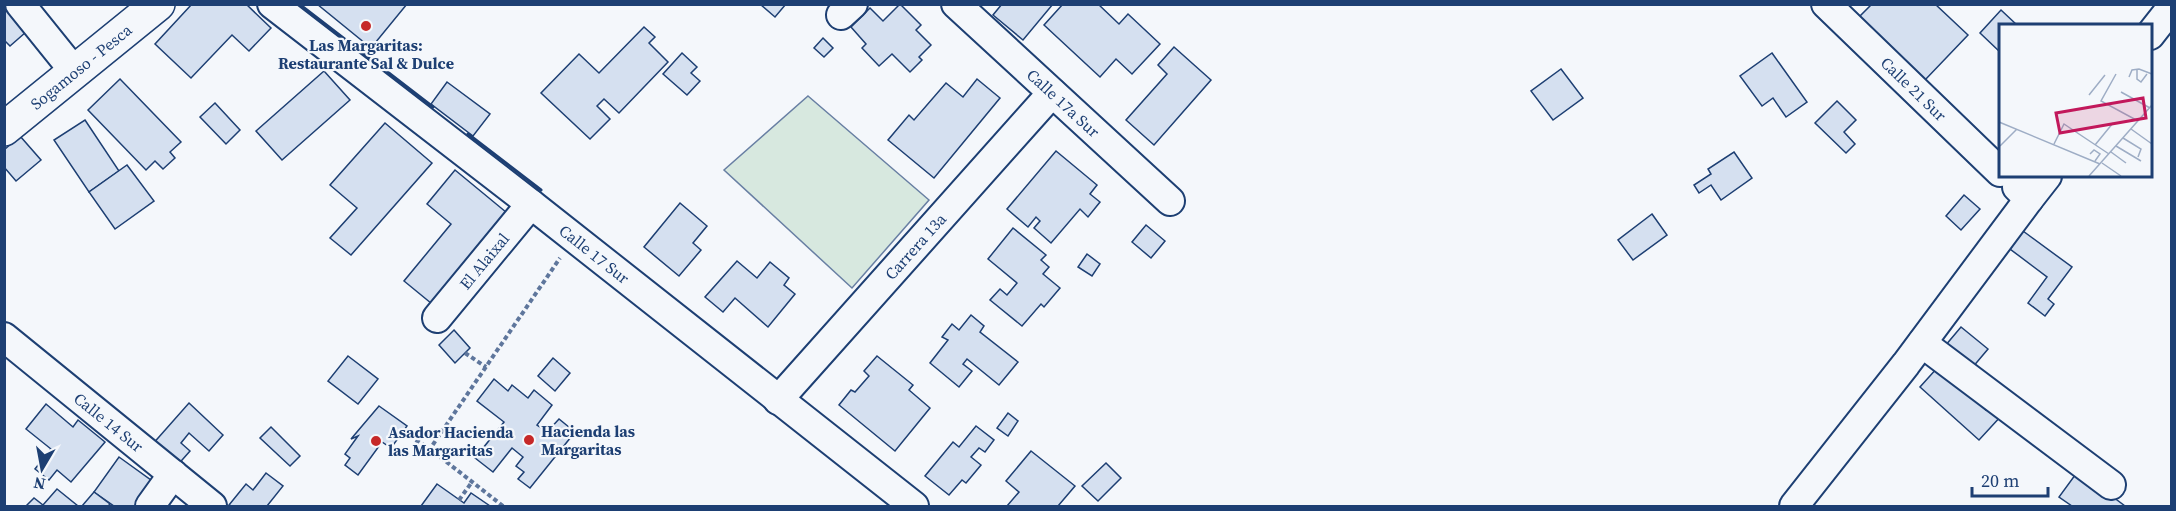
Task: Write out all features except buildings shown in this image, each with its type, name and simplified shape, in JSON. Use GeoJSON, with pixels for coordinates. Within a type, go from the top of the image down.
{"type":"FeatureCollection","features":[{"type":"Feature","properties":{"kind":"main road","name":"Sogamoso - Pesca"},"geometry":{"type":"LineString","coordinates":[[4,129],[158,4]]}},
{"type":"Feature","properties":{"kind":"street"},"geometry":{"type":"LineString","coordinates":[[20,4],[74,71]]}},
{"type":"Feature","properties":{"kind":"street","name":"Calle 17 Sur"},"geometry":{"type":"LineString","coordinates":[[272,4],[531,204],[914,507]]}},
{"type":"Feature","properties":{"kind":"street","name":"Calle 17a Sur"},"geometry":{"type":"LineString","coordinates":[[956,4],[1170,201]]}},
{"type":"Feature","properties":{"kind":"street","name":"Calle 21 Sur"},"geometry":{"type":"LineString","coordinates":[[1826,4],[1999,169]]}},
{"type":"Feature","properties":{"kind":"street"},"geometry":{"type":"LineString","coordinates":[[2152,34],[2172,7]]}},
{"type":"Feature","properties":{"kind":"street","name":"Carrera 13a"},"geometry":{"type":"LineString","coordinates":[[778,400],[1052,93]]}},
{"type":"Feature","properties":{"kind":"street"},"geometry":{"type":"LineString","coordinates":[[2006,177],[2029,199]]}},
{"type":"Feature","properties":{"kind":"street"},"geometry":{"type":"LineString","coordinates":[[1794,507],[1914,354],[2046,177]]}},
{"type":"Feature","properties":{"kind":"street","name":"El Alaixal"},"geometry":{"type":"LineString","coordinates":[[437,318],[531,204]]}},
{"type":"Feature","properties":{"kind":"street","name":"Calle 14 Sur"},"geometry":{"type":"LineString","coordinates":[[4,337],[212,507]]}},
{"type":"Feature","properties":{"kind":"street"},"geometry":{"type":"LineString","coordinates":[[1914,354],[2111,485]]}},
{"type":"Feature","properties":{"kind":"street"},"geometry":{"type":"LineString","coordinates":[[150,507],[173,474]]}},
{"type":"Feature","properties":{"kind":"path"},"geometry":{"type":"LineString","coordinates":[[430,449],[574,238]]}},
{"type":"Feature","properties":{"kind":"path"},"geometry":{"type":"LineString","coordinates":[[465,353],[486,367]]}},
{"type":"Feature","properties":{"kind":"path"},"geometry":{"type":"LineString","coordinates":[[403,432],[430,449],[503,507]]}},
{"type":"Feature","properties":{"kind":"path"},"geometry":{"type":"LineString","coordinates":[[459,500],[472,482]]}},
{"type":"Feature","properties":{"kind":"shaded area"},"geometry":{"type":"Polygon","coordinates":[[[808,96],[929,200],[852,288],[724,170],[808,96]]]}},
{"type":"Feature","properties":{"kind":"wall"},"geometry":{"type":"LineString","coordinates":[[299,4],[433,107]]}},
{"type":"Feature","properties":{"kind":"wall"},"geometry":{"type":"LineString","coordinates":[[468,134],[541,190]]}},
{"type":"Feature","properties":{"kind":"place","name":"Las Margaritas: Restaurante Sal & Dulce"},"geometry":{"type":"Point","coordinates":[366,26]}},
{"type":"Feature","properties":{"kind":"place","name":"Hacienda las Margaritas"},"geometry":{"type":"Point","coordinates":[529,440]}},
{"type":"Feature","properties":{"kind":"place","name":"Asador Hacienda las Margaritas"},"geometry":{"type":"Point","coordinates":[376,441]}}]}
